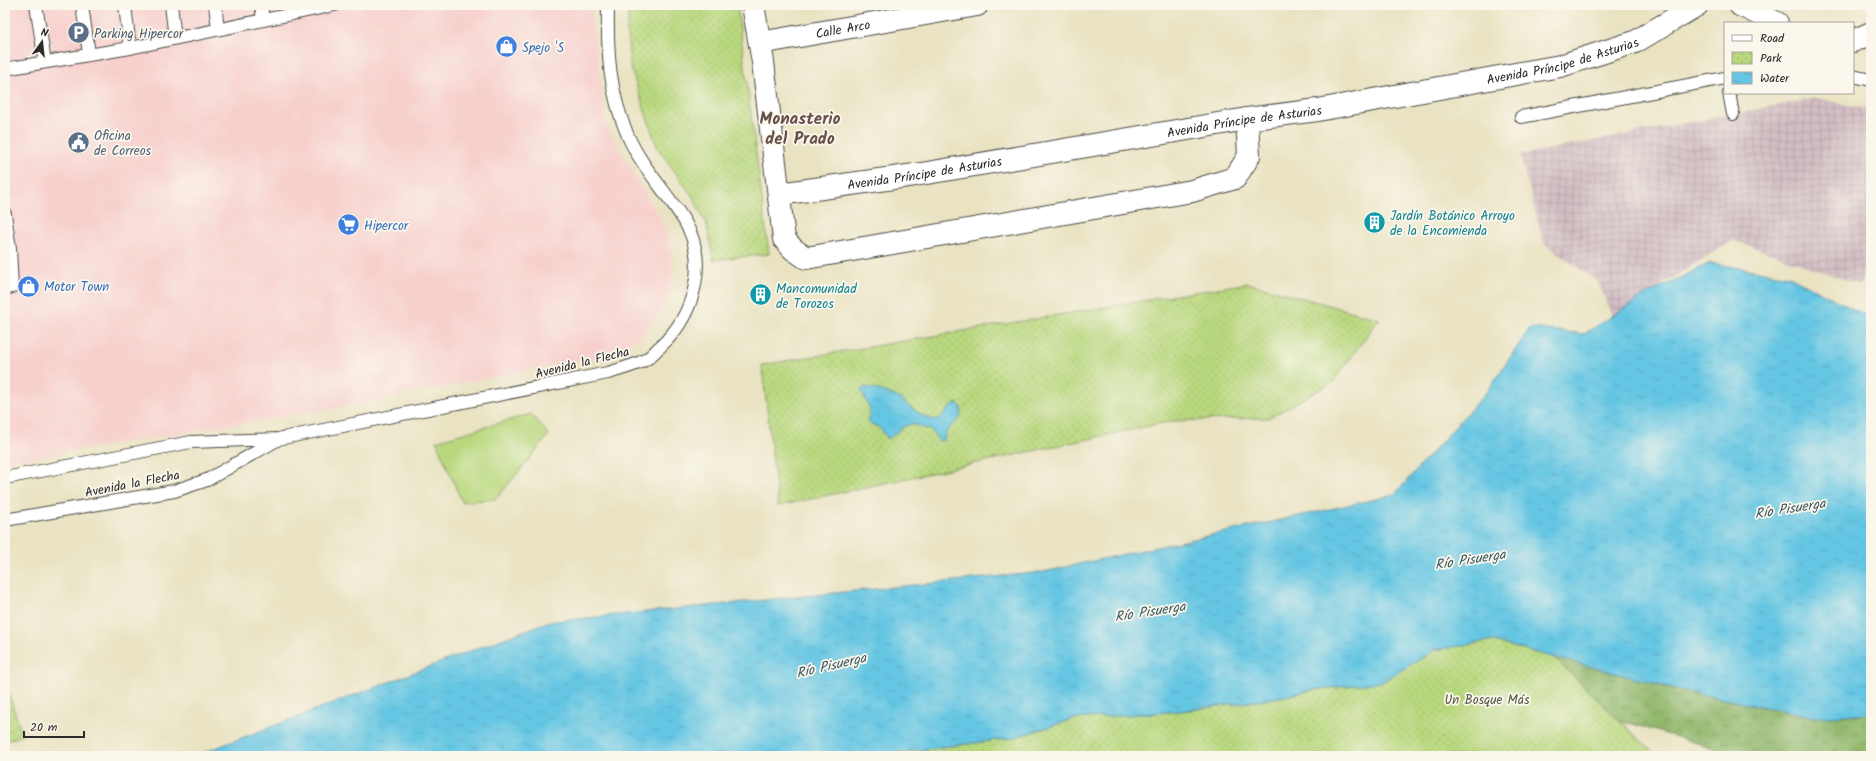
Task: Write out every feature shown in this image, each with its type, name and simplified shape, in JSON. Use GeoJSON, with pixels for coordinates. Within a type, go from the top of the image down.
{"type":"FeatureCollection","features":[{"type":"Feature","properties":{"kind":"street"},"geometry":{"type":"LineString","coordinates":[[753,5],[760,43],[780,194],[784,239],[793,249],[806,258],[1192,192],[1235,178],[1249,156],[1248,119]]}},
{"type":"Feature","properties":{"kind":"street","name":"Calle Arco"},"geometry":{"type":"LineString","coordinates":[[760,43],[926,9],[977,5]]}},
{"type":"Feature","properties":{"kind":"street","name":"Avenida Príncipe de Asturias"},"geometry":{"type":"LineString","coordinates":[[780,194],[915,174],[1248,119],[1318,110],[1560,66],[1635,42],[1697,5]]}},
{"type":"Feature","properties":{"kind":"street"},"geometry":{"type":"LineString","coordinates":[[1740,5],[1775,22]]}},
{"type":"Feature","properties":{"kind":"street"},"geometry":{"type":"LineString","coordinates":[[1854,41],[1871,33]]}},
{"type":"Feature","properties":{"kind":"lane"},"geometry":{"type":"LineString","coordinates":[[36,5],[45,62]]}},
{"type":"Feature","properties":{"kind":"lane"},"geometry":{"type":"LineString","coordinates":[[82,5],[89,54]]}},
{"type":"Feature","properties":{"kind":"lane"},"geometry":{"type":"LineString","coordinates":[[124,5],[130,48]]}},
{"type":"Feature","properties":{"kind":"lane"},"geometry":{"type":"LineString","coordinates":[[171,5],[175,38]]}},
{"type":"Feature","properties":{"kind":"lane"},"geometry":{"type":"LineString","coordinates":[[215,5],[218,30]]}},
{"type":"Feature","properties":{"kind":"lane"},"geometry":{"type":"LineString","coordinates":[[261,5],[263,19]]}},
{"type":"Feature","properties":{"kind":"lane"},"geometry":{"type":"LineString","coordinates":[[5,68],[130,48],[218,30],[307,8],[335,5]]}},
{"type":"Feature","properties":{"kind":"lane","name":"Avenida la Flecha"},"geometry":{"type":"LineString","coordinates":[[5,478],[191,442],[278,439],[608,373],[646,360],[666,342],[688,311],[695,286],[698,266],[686,223],[640,160],[628,136],[619,112],[612,87],[609,63],[608,5]]}},
{"type":"Feature","properties":{"kind":"lane"},"geometry":{"type":"LineString","coordinates":[[1854,76],[1871,80]]}},
{"type":"Feature","properties":{"kind":"lane"},"geometry":{"type":"LineString","coordinates":[[1521,117],[1724,78]]}},
{"type":"Feature","properties":{"kind":"lane"},"geometry":{"type":"LineString","coordinates":[[1729,94],[1733,114]]}},
{"type":"Feature","properties":{"kind":"lane"},"geometry":{"type":"LineString","coordinates":[[5,214],[7,289]]}},
{"type":"Feature","properties":{"kind":"lane","name":"Avenida la Flecha"},"geometry":{"type":"LineString","coordinates":[[5,520],[174,491],[207,480],[278,439]]}},
{"type":"Feature","properties":{"kind":"shaded area","name":"Hipercor"},"geometry":{"type":"Polygon","coordinates":[[[5,5],[591,5],[606,125],[661,220],[670,242],[673,267],[670,289],[664,307],[639,338],[606,355],[336,408],[5,462],[5,5]]]}},
{"type":"Feature","properties":{"kind":"shaded area"},"geometry":{"type":"Polygon","coordinates":[[[1816,98],[1871,110],[1871,245],[1860,285],[1733,240],[1612,316],[1598,282],[1544,243],[1520,155],[1816,98]]]}},
{"type":"Feature","properties":{"kind":"green space"},"geometry":{"type":"Polygon","coordinates":[[[629,5],[737,5],[769,254],[713,260],[707,225],[693,197],[657,147],[630,66],[627,31],[629,5]]]}},
{"type":"Feature","properties":{"kind":"green space"},"geometry":{"type":"Polygon","coordinates":[[[1248,283],[1379,319],[1333,382],[1269,418],[1172,421],[778,506],[762,365],[1248,283]]]}},
{"type":"Feature","properties":{"kind":"green space"},"geometry":{"type":"Polygon","coordinates":[[[531,414],[549,435],[496,499],[462,502],[436,441],[531,414]]]}},
{"type":"Feature","properties":{"kind":"green space"},"geometry":{"type":"Polygon","coordinates":[[[1490,641],[1688,692],[1815,717],[1871,713],[1871,756],[1740,756],[1579,708],[871,756],[1013,738],[1490,641]]]}},
{"type":"Feature","properties":{"kind":"green space","name":"Un Bosque Más"},"geometry":{"type":"Polygon","coordinates":[[[1490,641],[1553,657],[1657,756],[871,756],[1013,738],[1074,719],[1180,711],[1264,700],[1319,689],[1381,682],[1435,650],[1490,641]]]}},
{"type":"Feature","properties":{"kind":"green space"},"geometry":{"type":"Polygon","coordinates":[[[5,681],[22,735],[5,742],[5,681]]]}},
{"type":"Feature","properties":{"kind":"water","name":"Río Pisuerga"},"geometry":{"type":"Polygon","coordinates":[[[1710,263],[1789,276],[1871,318],[1871,713],[1815,717],[1688,692],[1490,641],[1435,650],[1382,682],[1319,689],[1264,700],[1180,711],[1074,719],[1013,738],[871,756],[194,756],[547,622],[1043,572],[1394,495],[1488,390],[1530,328],[1584,334],[1645,295],[1710,263]]]}},
{"type":"Feature","properties":{"kind":"water"},"geometry":{"type":"Polygon","coordinates":[[[865,387],[897,397],[917,412],[928,418],[938,419],[943,416],[951,406],[957,403],[961,407],[961,415],[959,420],[948,429],[944,440],[939,441],[931,430],[911,424],[903,427],[888,439],[880,428],[868,422],[870,409],[861,390],[865,387]]]}},
{"type":"Feature","properties":{"kind":"place","name":"Parking Hipercor"},"geometry":{"type":"Point","coordinates":[78,33]}},
{"type":"Feature","properties":{"kind":"place","name":"Spejo 'S"},"geometry":{"type":"Point","coordinates":[507,47]}},
{"type":"Feature","properties":{"kind":"place","name":"Oficina de Correos"},"geometry":{"type":"Point","coordinates":[79,142]}},
{"type":"Feature","properties":{"kind":"place","name":"Jardín Botánico Arroyo de la Encomienda"},"geometry":{"type":"Point","coordinates":[1375,222]}},
{"type":"Feature","properties":{"kind":"place","name":"Hipercor"},"geometry":{"type":"Point","coordinates":[348,225]}},
{"type":"Feature","properties":{"kind":"place","name":"Motor Town"},"geometry":{"type":"Point","coordinates":[29,286]}},
{"type":"Feature","properties":{"kind":"place","name":"Mancomunidad de Torozos"},"geometry":{"type":"Point","coordinates":[761,295]}},
{"type":"Feature","properties":{"kind":"district","name":"Monasterio del Prado"},"geometry":{"type":"Point","coordinates":[800,128]}}]}
